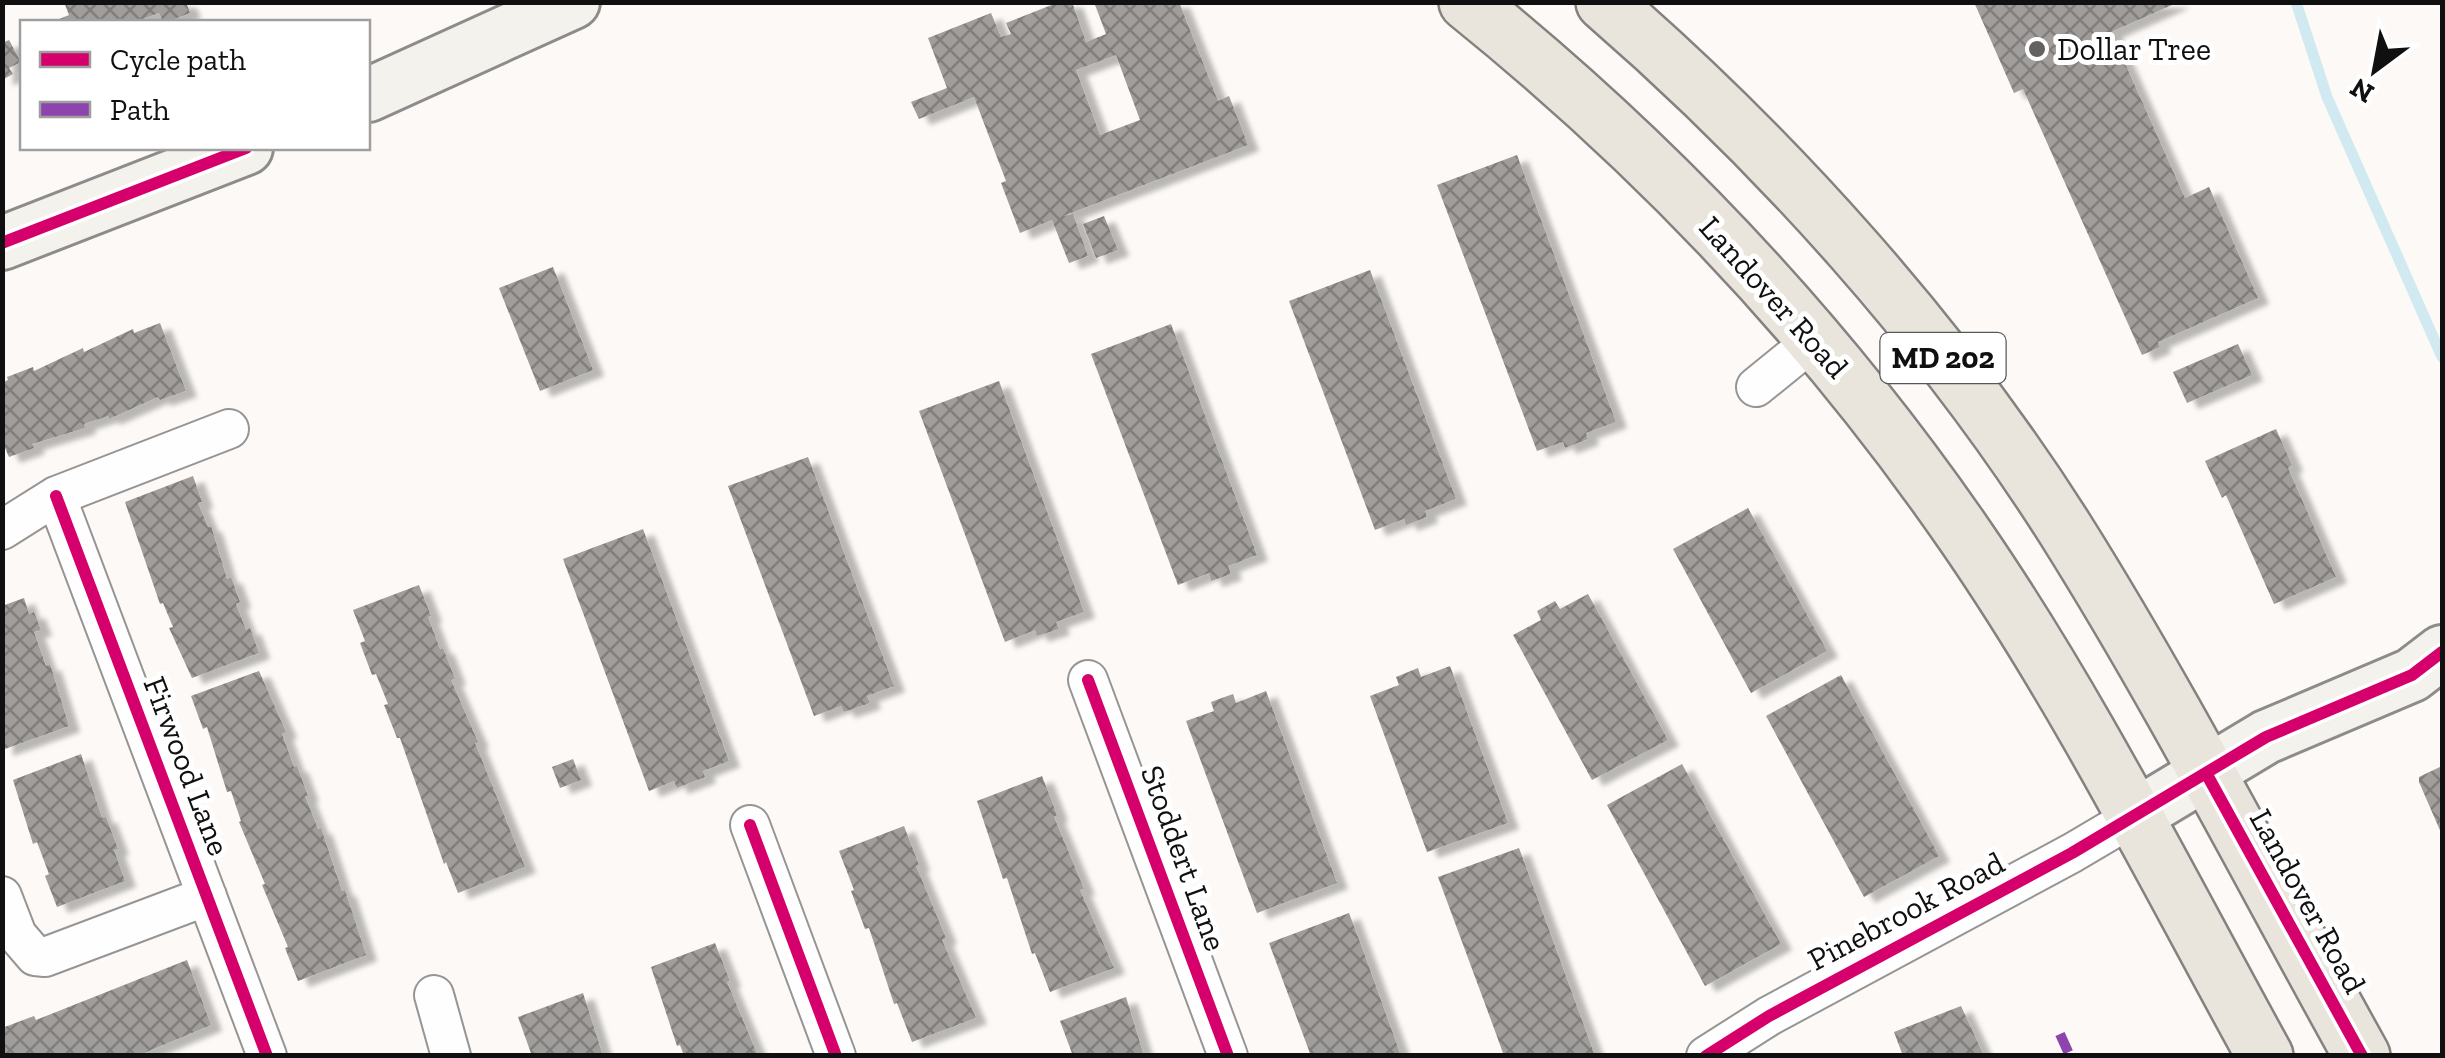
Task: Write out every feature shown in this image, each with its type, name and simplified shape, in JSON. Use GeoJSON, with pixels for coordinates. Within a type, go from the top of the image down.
{"type":"FeatureCollection","features":[{"type":"Feature","properties":{"kind":"main road","name":"Landover Road"},"geometry":{"type":"LineString","coordinates":[[1467,2],[1616,130],[1743,258],[1885,426],[1967,539],[2068,700],[2265,1056]]}},
{"type":"Feature","properties":{"kind":"main road","name":"Landover Road"},"geometry":{"type":"LineString","coordinates":[[1622,9],[1807,200],[1972,396],[2064,527],[2362,1056]]}},
{"type":"Feature","properties":{"kind":"street"},"geometry":{"type":"LineString","coordinates":[[370,94],[573,2]]}},
{"type":"Feature","properties":{"kind":"street"},"geometry":{"type":"LineString","coordinates":[[2,243],[241,150]]}},
{"type":"Feature","properties":{"kind":"street"},"geometry":{"type":"LineString","coordinates":[[1756,388],[1814,340]]}},
{"type":"Feature","properties":{"kind":"street"},"geometry":{"type":"LineString","coordinates":[[2,530],[56,496],[229,429]]}},
{"type":"Feature","properties":{"kind":"street","name":"Firwood Lane"},"geometry":{"type":"LineString","coordinates":[[56,496],[267,1056]]}},
{"type":"Feature","properties":{"kind":"street"},"geometry":{"type":"LineString","coordinates":[[2133,817],[2266,737],[2432,667]]}},
{"type":"Feature","properties":{"kind":"street","name":"Stoddert Lane"},"geometry":{"type":"LineString","coordinates":[[1088,680],[1228,1056]]}},
{"type":"Feature","properties":{"kind":"street","name":"Pinebrook Road"},"geometry":{"type":"LineString","coordinates":[[1706,1056],[1769,1016],[2133,817]]}},
{"type":"Feature","properties":{"kind":"street"},"geometry":{"type":"LineString","coordinates":[[750,825],[836,1056]]}},
{"type":"Feature","properties":{"kind":"street"},"geometry":{"type":"LineString","coordinates":[[2,896],[17,935],[34,956],[45,957],[207,896]]}},
{"type":"Feature","properties":{"kind":"street"},"geometry":{"type":"LineString","coordinates":[[434,995],[451,1056]]}},
{"type":"Feature","properties":{"kind":"building"},"geometry":{"type":"Polygon","coordinates":[[[64,2],[186,2],[190,13],[172,20],[162,20],[159,13],[140,20],[57,20],[69,15],[64,2]]]}},
{"type":"Feature","properties":{"kind":"building"},"geometry":{"type":"Polygon","coordinates":[[[1059,2],[1072,2],[1086,42],[1106,34],[1094,2],[1179,2],[1218,101],[1229,96],[1248,145],[1063,216],[1073,214],[1088,256],[1069,263],[1052,220],[1020,233],[1001,183],[1006,181],[974,97],[919,119],[911,102],[947,88],[928,38],[991,13],[1001,37],[1011,34],[1006,23],[1059,2]],[[1116,55],[1076,70],[1100,135],[1140,120],[1116,55]]]}},
{"type":"Feature","properties":{"kind":"building"},"geometry":{"type":"Polygon","coordinates":[[[1974,2],[2179,2],[2111,32],[2185,198],[2209,187],[2258,298],[2158,342],[2160,347],[2142,355],[2023,89],[2014,93],[1974,2]]]}},
{"type":"Feature","properties":{"kind":"building"},"geometry":{"type":"Polygon","coordinates":[[[9,40],[20,62],[9,68],[13,74],[2,80],[2,43],[9,40]]]}},
{"type":"Feature","properties":{"kind":"building"},"geometry":{"type":"Polygon","coordinates":[[[1517,155],[1616,422],[1586,433],[1588,439],[1565,448],[1563,442],[1537,451],[1437,185],[1517,155]]]}},
{"type":"Feature","properties":{"kind":"building"},"geometry":{"type":"Polygon","coordinates":[[[1104,216],[1118,250],[1096,258],[1083,224],[1104,216]]]}},
{"type":"Feature","properties":{"kind":"building"},"geometry":{"type":"Polygon","coordinates":[[[553,267],[593,370],[540,391],[499,288],[553,267]]]}},
{"type":"Feature","properties":{"kind":"building"},"geometry":{"type":"Polygon","coordinates":[[[1370,270],[1456,499],[1425,511],[1427,517],[1406,525],[1404,519],[1375,530],[1289,301],[1370,270]]]}},
{"type":"Feature","properties":{"kind":"building"},"geometry":{"type":"Polygon","coordinates":[[[160,323],[186,391],[84,424],[85,428],[32,444],[34,448],[9,457],[2,441],[2,383],[7,377],[33,367],[34,371],[83,348],[84,352],[133,329],[134,333],[160,323]]]}},
{"type":"Feature","properties":{"kind":"building"},"geometry":{"type":"Polygon","coordinates":[[[1171,324],[1257,555],[1228,566],[1231,574],[1211,581],[1209,573],[1178,585],[1091,354],[1171,324]]]}},
{"type":"Feature","properties":{"kind":"building"},"geometry":{"type":"Polygon","coordinates":[[[2238,344],[2252,375],[2187,403],[2173,372],[2238,344]]]}},
{"type":"Feature","properties":{"kind":"building"},"geometry":{"type":"Polygon","coordinates":[[[999,381],[1084,612],[1056,622],[1059,629],[1037,636],[1035,630],[1005,642],[919,411],[999,381]]]}},
{"type":"Feature","properties":{"kind":"building"},"geometry":{"type":"Polygon","coordinates":[[[2276,429],[2292,465],[2288,468],[2336,577],[2274,604],[2226,495],[2222,498],[2205,461],[2276,429]]]}},
{"type":"Feature","properties":{"kind":"building"},"geometry":{"type":"Polygon","coordinates":[[[808,457],[894,686],[867,696],[870,703],[844,712],[841,706],[814,716],[728,486],[808,457]]]}},
{"type":"Feature","properties":{"kind":"building"},"geometry":{"type":"Polygon","coordinates":[[[193,476],[202,502],[198,503],[208,527],[211,526],[227,579],[231,577],[246,630],[250,628],[259,653],[192,678],[169,628],[173,627],[163,603],[160,604],[125,502],[193,476]]]}},
{"type":"Feature","properties":{"kind":"building"},"geometry":{"type":"Polygon","coordinates":[[[1748,508],[1827,651],[1751,693],[1673,549],[1748,508]]]}},
{"type":"Feature","properties":{"kind":"building"},"geometry":{"type":"Polygon","coordinates":[[[643,529],[729,761],[703,771],[705,777],[677,788],[674,781],[649,791],[563,559],[643,529]]]}},
{"type":"Feature","properties":{"kind":"building"},"geometry":{"type":"Polygon","coordinates":[[[419,585],[440,649],[443,648],[455,679],[451,680],[525,867],[458,893],[384,705],[388,704],[360,643],[365,641],[353,610],[419,585]]]}},
{"type":"Feature","properties":{"kind":"building"},"geometry":{"type":"Polygon","coordinates":[[[1588,594],[1668,740],[1592,780],[1513,635],[1541,620],[1537,611],[1555,601],[1560,609],[1588,594]]]}},
{"type":"Feature","properties":{"kind":"building"},"geometry":{"type":"Polygon","coordinates":[[[24,598],[29,614],[34,612],[41,630],[34,632],[46,666],[50,664],[69,726],[2,750],[2,606],[24,598]]]}},
{"type":"Feature","properties":{"kind":"building"},"geometry":{"type":"Polygon","coordinates":[[[1450,666],[1508,823],[1427,852],[1370,696],[1399,685],[1396,677],[1418,668],[1421,677],[1450,666]]]}},
{"type":"Feature","properties":{"kind":"building"},"geometry":{"type":"Polygon","coordinates":[[[259,671],[286,732],[282,734],[342,891],[345,890],[366,955],[298,981],[231,791],[227,792],[207,727],[203,729],[191,696],[259,671]]]}},
{"type":"Feature","properties":{"kind":"building"},"geometry":{"type":"Polygon","coordinates":[[[1841,675],[1939,856],[1864,897],[1766,716],[1841,675]]]}},
{"type":"Feature","properties":{"kind":"building"},"geometry":{"type":"Polygon","coordinates":[[[1266,691],[1337,883],[1257,913],[1186,721],[1214,711],[1211,702],[1233,694],[1236,703],[1266,691]]]}},
{"type":"Feature","properties":{"kind":"building"},"geometry":{"type":"Polygon","coordinates":[[[81,754],[102,818],[106,817],[118,849],[114,850],[125,881],[57,907],[45,876],[49,874],[37,842],[33,844],[13,780],[81,754]]]}},
{"type":"Feature","properties":{"kind":"building"},"geometry":{"type":"Polygon","coordinates":[[[573,759],[581,780],[560,788],[552,767],[573,759]]]}},
{"type":"Feature","properties":{"kind":"building"},"geometry":{"type":"Polygon","coordinates":[[[1682,764],[1781,944],[1705,986],[1607,805],[1682,764]]]}},
{"type":"Feature","properties":{"kind":"building"},"geometry":{"type":"Polygon","coordinates":[[[2442,766],[2442,835],[2419,777],[2442,766]]]}},
{"type":"Feature","properties":{"kind":"building"},"geometry":{"type":"Polygon","coordinates":[[[1042,776],[1057,815],[1054,817],[1084,889],[1080,890],[1114,968],[1050,992],[1035,953],[1032,954],[1007,878],[1003,879],[977,801],[1042,776]]]}},
{"type":"Feature","properties":{"kind":"building"},"geometry":{"type":"Polygon","coordinates":[[[904,826],[946,938],[942,940],[976,1018],[912,1042],[897,1003],[894,1004],[869,928],[865,929],[839,851],[904,826]]]}},
{"type":"Feature","properties":{"kind":"building"},"geometry":{"type":"Polygon","coordinates":[[[1519,848],[1595,1056],[1504,1056],[1438,877],[1519,848]]]}},
{"type":"Feature","properties":{"kind":"building"},"geometry":{"type":"Polygon","coordinates":[[[1349,913],[1401,1056],[1311,1056],[1269,943],[1349,913]]]}},
{"type":"Feature","properties":{"kind":"building"},"geometry":{"type":"Polygon","coordinates":[[[715,943],[758,1056],[684,1056],[680,1045],[677,1046],[651,967],[715,943]]]}},
{"type":"Feature","properties":{"kind":"building"},"geometry":{"type":"Polygon","coordinates":[[[187,960],[211,1025],[137,1056],[2,1056],[2,1028],[34,1016],[36,1020],[187,960]]]}},
{"type":"Feature","properties":{"kind":"building"},"geometry":{"type":"Polygon","coordinates":[[[583,993],[603,1056],[532,1056],[518,1017],[583,993]]]}},
{"type":"Feature","properties":{"kind":"building"},"geometry":{"type":"Polygon","coordinates":[[[1126,997],[1144,1056],[1073,1056],[1060,1021],[1126,997]]]}},
{"type":"Feature","properties":{"kind":"building"},"geometry":{"type":"Polygon","coordinates":[[[1961,1006],[1984,1056],[1903,1056],[1894,1032],[1961,1006]]]}},
{"type":"Feature","properties":{"kind":"waterway"},"geometry":{"type":"LineString","coordinates":[[2296,2],[2327,97],[2442,357]]}},
{"type":"Feature","properties":{"kind":"marked path"},"geometry":{"type":"LineString","coordinates":[[2060,1034],[2070,1056]]}},
{"type":"Feature","properties":{"kind":"cycle path"},"geometry":{"type":"LineString","coordinates":[[2,243],[241,150]]}},
{"type":"Feature","properties":{"kind":"cycle path"},"geometry":{"type":"LineString","coordinates":[[56,496],[267,1056]]}},
{"type":"Feature","properties":{"kind":"cycle path"},"geometry":{"type":"LineString","coordinates":[[1706,1056],[1769,1016],[2072,853],[2266,737],[2412,675],[2442,652]]}},
{"type":"Feature","properties":{"kind":"cycle path"},"geometry":{"type":"LineString","coordinates":[[1088,680],[1228,1056]]}},
{"type":"Feature","properties":{"kind":"cycle path"},"geometry":{"type":"LineString","coordinates":[[2206,773],[2362,1056]]}},
{"type":"Feature","properties":{"kind":"cycle path"},"geometry":{"type":"LineString","coordinates":[[750,825],[836,1056]]}},
{"type":"Feature","properties":{"kind":"place","name":"Dollar Tree"},"geometry":{"type":"Point","coordinates":[2037,49]}}]}
